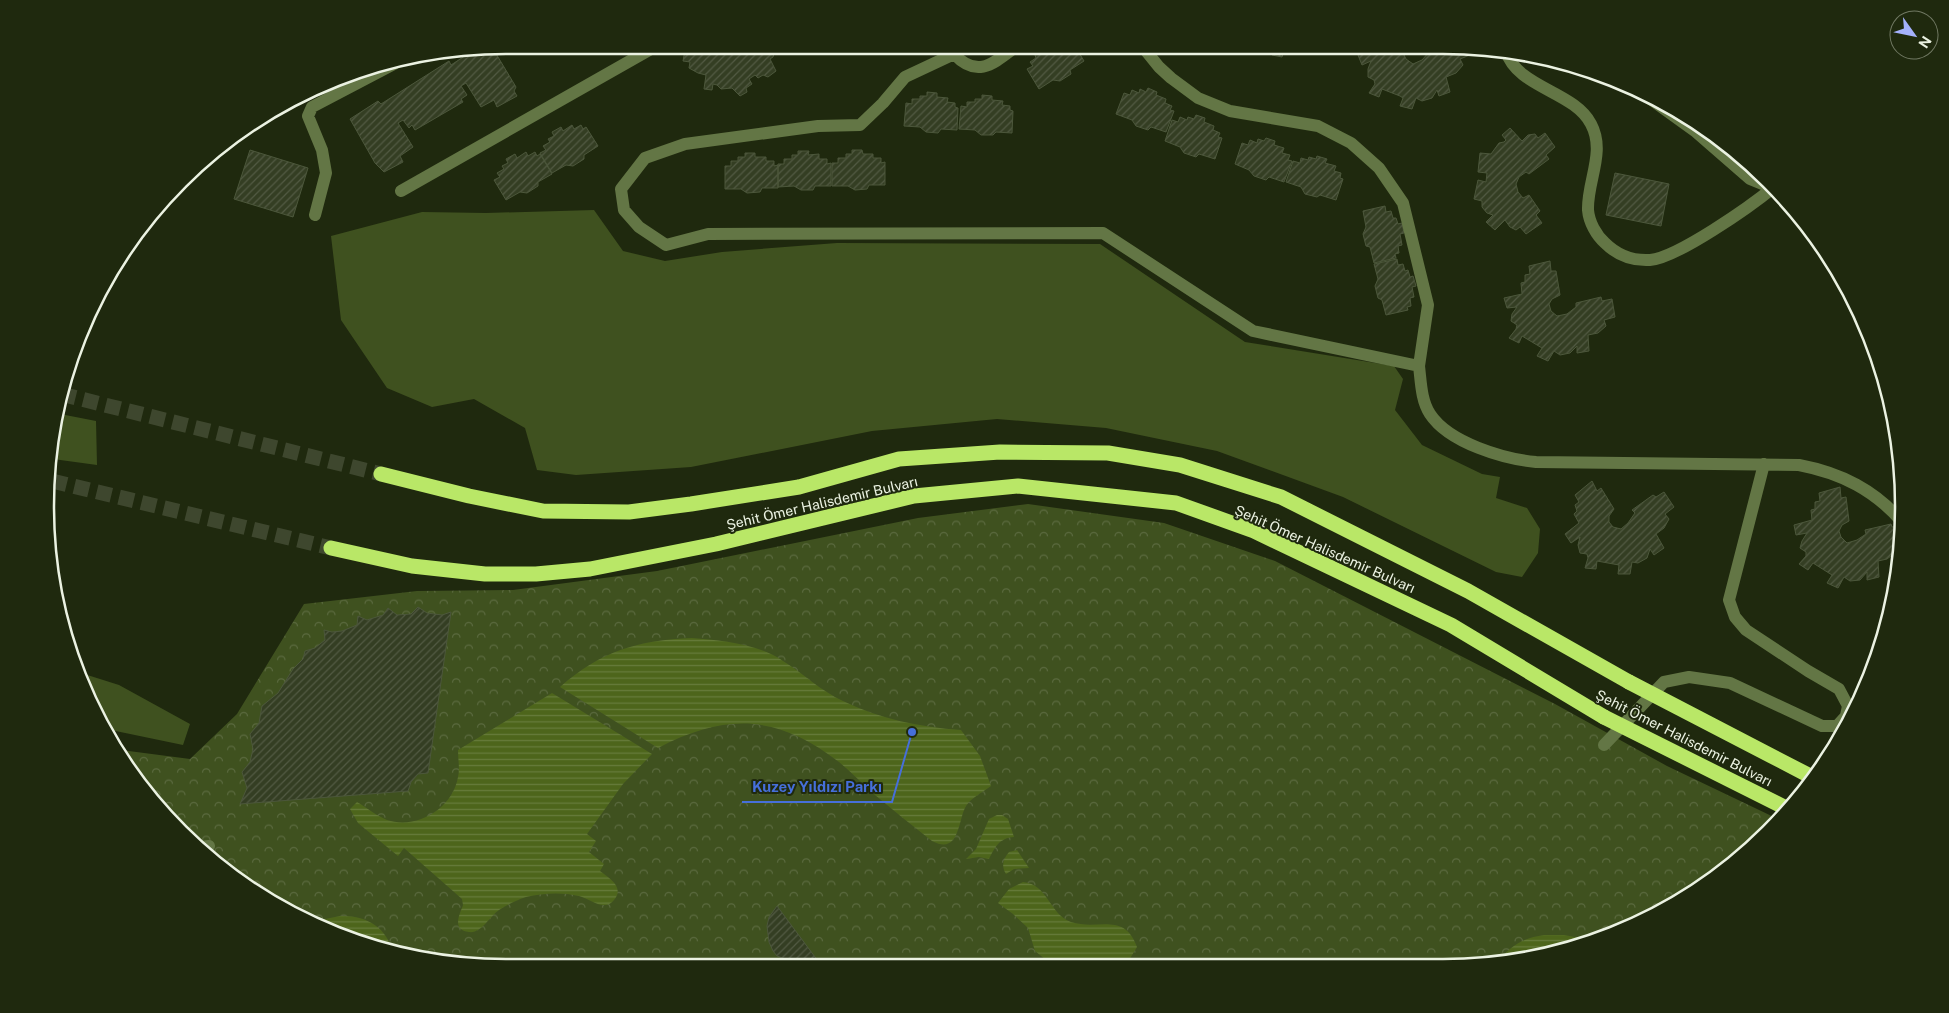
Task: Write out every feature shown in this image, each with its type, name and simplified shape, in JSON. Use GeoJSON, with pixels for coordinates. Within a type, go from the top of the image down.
{"type":"FeatureCollection","features":[{"type":"Feature","properties":{"kind":"highway","name":"Şehit Ömer Halisdemir Bulvarı"},"geometry":{"type":"LineString","coordinates":[[381,474],[468,496],[543,511],[629,512],[799,487],[899,459],[1000,452],[1108,453],[1180,465],[1281,497],[1468,591],[1629,682],[1807,775]]}},
{"type":"Feature","properties":{"kind":"highway","name":"Şehit Ömer Halisdemir Bulvarı"},"geometry":{"type":"LineString","coordinates":[[331,548],[412,566],[485,574],[536,574],[590,569],[716,544],[914,496],[1018,486],[1176,503],[1254,531],[1451,625],[1604,717],[1782,806]]}},
{"type":"Feature","properties":{"kind":"street"},"geometry":{"type":"LineString","coordinates":[[401,191],[642,54]]}},
{"type":"Feature","properties":{"kind":"street"},"geometry":{"type":"LineString","coordinates":[[948,54],[905,77],[883,103],[860,125],[818,126],[685,144],[645,158],[621,189],[624,210],[639,227],[666,245],[708,234],[1103,233],[1252,330],[1419,366]]}},
{"type":"Feature","properties":{"kind":"street"},"geometry":{"type":"LineString","coordinates":[[958,54],[962,62],[979,68],[988,66],[1005,54]]}},
{"type":"Feature","properties":{"kind":"street"},"geometry":{"type":"LineString","coordinates":[[1148,54],[1171,78],[1198,98],[1230,111],[1318,126],[1351,143],[1379,168],[1403,203],[1428,305],[1419,366],[1424,402],[1430,415],[1442,428],[1476,447],[1497,455],[1536,462],[1702,466],[1764,464],[1799,465],[1820,469],[1840,475],[1860,485],[1877,497],[1895,515]]}},
{"type":"Feature","properties":{"kind":"street"},"geometry":{"type":"LineString","coordinates":[[1509,59],[1518,71],[1573,105],[1584,114],[1590,123],[1595,133],[1597,153],[1588,209],[1591,221],[1601,239],[1618,254],[1640,260],[1650,260],[1669,255],[1739,214],[1769,193]]}},
{"type":"Feature","properties":{"kind":"street"},"geometry":{"type":"LineString","coordinates":[[315,215],[326,173],[322,150],[308,116],[312,107],[377,73]]}},
{"type":"Feature","properties":{"kind":"street"},"geometry":{"type":"LineString","coordinates":[[1687,126],[1750,180],[1761,184]]}},
{"type":"Feature","properties":{"kind":"street"},"geometry":{"type":"LineString","coordinates":[[1764,464],[1729,600],[1735,617],[1746,630],[1839,689],[1848,706],[1847,711]]}},
{"type":"Feature","properties":{"kind":"street"},"geometry":{"type":"LineString","coordinates":[[1604,745],[1664,682],[1689,677],[1730,683],[1822,726],[1837,726],[1841,721]]}},
{"type":"Feature","properties":{"kind":"green space"},"geometry":{"type":"Polygon","coordinates":[[[594,210],[623,251],[665,261],[722,252],[837,243],[1100,244],[1245,342],[1394,366],[1403,379],[1395,410],[1422,445],[1482,474],[1500,477],[1496,498],[1527,508],[1540,529],[1538,553],[1522,577],[1496,572],[1343,497],[1217,451],[1106,428],[997,419],[872,431],[691,467],[576,475],[537,470],[525,428],[474,399],[432,407],[387,388],[341,320],[331,236],[422,212],[486,213],[594,210]]]}},
{"type":"Feature","properties":{"kind":"green space"},"geometry":{"type":"Polygon","coordinates":[[[63,415],[96,421],[97,465],[57,460],[63,415]]]}},
{"type":"Feature","properties":{"kind":"green space"},"geometry":{"type":"Polygon","coordinates":[[[1028,504],[1164,523],[1275,561],[1555,704],[1667,766],[1773,816],[1718,866],[1669,899],[1643,913],[1616,925],[1560,944],[1502,955],[1442,959],[477,958],[418,951],[389,944],[333,925],[280,899],[231,866],[186,827],[147,782],[125,751],[190,759],[237,714],[304,604],[417,591],[513,590],[657,571],[918,518],[1028,504]]]}},
{"type":"Feature","properties":{"kind":"green space"},"geometry":{"type":"Polygon","coordinates":[[[86,675],[119,685],[190,724],[183,745],[113,730],[86,675]]]}},
{"type":"Feature","properties":{"kind":"shaded area"},"geometry":{"type":"Polygon","coordinates":[[[692,638],[751,647],[773,655],[835,697],[871,713],[930,727],[961,730],[980,756],[991,786],[968,803],[953,840],[948,844],[941,844],[932,841],[875,795],[839,762],[816,746],[794,735],[772,727],[751,724],[729,724],[706,729],[658,748],[560,687],[590,664],[621,650],[654,641],[692,638]]]}},
{"type":"Feature","properties":{"kind":"shaded area"},"geometry":{"type":"Polygon","coordinates":[[[552,693],[652,754],[623,784],[587,834],[596,841],[589,852],[604,864],[600,871],[617,887],[617,895],[612,902],[604,905],[579,896],[566,894],[526,897],[499,910],[477,930],[473,932],[463,931],[458,925],[463,905],[462,899],[404,848],[398,856],[358,823],[350,809],[357,802],[387,820],[398,822],[410,822],[432,814],[449,798],[455,788],[459,774],[458,750],[552,693]]]}},
{"type":"Feature","properties":{"kind":"shaded area"},"geometry":{"type":"Polygon","coordinates":[[[1002,815],[1008,819],[1014,837],[1001,841],[989,859],[979,857],[966,859],[976,849],[989,819],[1002,815]]]}},
{"type":"Feature","properties":{"kind":"shaded area"},"geometry":{"type":"Polygon","coordinates":[[[1017,850],[1029,868],[1014,869],[1006,874],[1003,865],[1005,857],[1009,852],[1017,850]]]}},
{"type":"Feature","properties":{"kind":"shaded area"},"geometry":{"type":"Polygon","coordinates":[[[1023,882],[1031,884],[1043,893],[1064,918],[1081,924],[1109,924],[1118,926],[1125,929],[1132,936],[1137,947],[1130,959],[1045,959],[1035,951],[1028,928],[998,903],[1009,889],[1023,882]]]}},
{"type":"Feature","properties":{"kind":"shaded area"},"geometry":{"type":"Polygon","coordinates":[[[349,916],[367,920],[386,936],[390,944],[361,935],[321,920],[349,916]]]}},
{"type":"Feature","properties":{"kind":"shaded area"},"geometry":{"type":"Polygon","coordinates":[[[1544,935],[1564,935],[1579,938],[1531,951],[1504,955],[1517,944],[1529,938],[1544,935]]]}},
{"type":"Feature","properties":{"kind":"building"},"geometry":{"type":"Polygon","coordinates":[[[496,54],[516,87],[514,91],[517,96],[497,107],[494,100],[481,107],[466,83],[461,86],[467,95],[461,99],[463,102],[415,130],[412,125],[409,128],[403,120],[398,123],[413,147],[400,156],[403,162],[384,172],[375,163],[350,119],[378,101],[381,104],[449,61],[451,65],[464,56],[496,54]]]}},
{"type":"Feature","properties":{"kind":"building"},"geometry":{"type":"Polygon","coordinates":[[[684,54],[774,54],[770,59],[776,71],[768,77],[763,75],[758,78],[755,75],[749,79],[752,84],[746,88],[747,92],[740,96],[732,88],[721,89],[713,84],[712,90],[704,89],[706,75],[689,68],[690,62],[683,61],[684,54]]]}},
{"type":"Feature","properties":{"kind":"building"},"geometry":{"type":"Polygon","coordinates":[[[1080,54],[1084,61],[1070,70],[1071,74],[1060,81],[1053,80],[1039,89],[1027,69],[1033,66],[1030,62],[1036,58],[1035,55],[1080,54]]]}},
{"type":"Feature","properties":{"kind":"building"},"geometry":{"type":"Polygon","coordinates":[[[1272,54],[1283,54],[1282,57],[1272,54]]]}},
{"type":"Feature","properties":{"kind":"building"},"geometry":{"type":"Polygon","coordinates":[[[1404,54],[1406,59],[1413,64],[1422,60],[1427,54],[1470,55],[1460,59],[1463,65],[1456,73],[1446,77],[1450,92],[1439,96],[1437,90],[1432,98],[1422,101],[1416,98],[1412,109],[1400,106],[1403,98],[1400,96],[1382,89],[1379,97],[1369,93],[1375,84],[1374,80],[1368,77],[1371,61],[1362,65],[1358,55],[1404,54]]]}},
{"type":"Feature","properties":{"kind":"building"},"geometry":{"type":"Polygon","coordinates":[[[1148,88],[1157,92],[1156,95],[1166,99],[1165,103],[1172,106],[1170,110],[1174,111],[1166,132],[1151,127],[1148,130],[1136,126],[1132,120],[1116,114],[1124,93],[1130,95],[1132,90],[1139,93],[1140,89],[1146,92],[1148,88]]]}},
{"type":"Feature","properties":{"kind":"building"},"geometry":{"type":"Polygon","coordinates":[[[927,92],[937,93],[937,97],[948,98],[947,102],[955,103],[955,107],[958,108],[957,130],[941,129],[938,133],[926,132],[920,127],[904,126],[906,103],[912,104],[912,99],[920,99],[920,96],[927,96],[927,92]]]}},
{"type":"Feature","properties":{"kind":"building"},"geometry":{"type":"Polygon","coordinates":[[[982,95],[992,96],[992,100],[1003,101],[1002,105],[1010,106],[1010,110],[1013,111],[1012,133],[996,132],[993,135],[981,135],[975,130],[959,129],[961,106],[967,107],[967,102],[975,102],[975,99],[982,99],[982,95]]]}},
{"type":"Feature","properties":{"kind":"building"},"geometry":{"type":"Polygon","coordinates":[[[1196,115],[1205,118],[1204,122],[1214,126],[1213,130],[1220,133],[1218,137],[1222,138],[1215,159],[1199,154],[1196,157],[1184,153],[1180,147],[1165,141],[1172,120],[1178,122],[1180,117],[1187,120],[1188,117],[1194,119],[1196,115]]]}},
{"type":"Feature","properties":{"kind":"building"},"geometry":{"type":"Polygon","coordinates":[[[572,125],[574,129],[581,125],[583,129],[586,127],[598,146],[584,155],[584,159],[573,166],[566,165],[552,173],[540,153],[546,150],[543,146],[550,142],[548,139],[554,136],[552,132],[561,127],[563,131],[572,125]]]}},
{"type":"Feature","properties":{"kind":"building"},"geometry":{"type":"Polygon","coordinates":[[[1510,128],[1522,141],[1528,135],[1535,134],[1538,138],[1545,133],[1555,147],[1546,155],[1549,159],[1529,174],[1526,172],[1519,177],[1516,184],[1518,192],[1523,198],[1529,195],[1540,211],[1536,215],[1542,223],[1526,234],[1520,227],[1516,230],[1510,227],[1505,220],[1495,230],[1486,222],[1493,215],[1487,213],[1482,207],[1482,201],[1474,199],[1478,180],[1486,182],[1487,173],[1478,172],[1480,153],[1491,154],[1499,143],[1506,140],[1502,135],[1510,128]]]}},
{"type":"Feature","properties":{"kind":"building"},"geometry":{"type":"Polygon","coordinates":[[[1266,138],[1275,141],[1274,145],[1284,148],[1282,153],[1290,155],[1288,160],[1292,161],[1284,182],[1269,177],[1266,180],[1254,176],[1249,170],[1235,164],[1242,143],[1248,145],[1250,140],[1257,143],[1258,139],[1264,141],[1266,138]]]}},
{"type":"Feature","properties":{"kind":"building"},"geometry":{"type":"Polygon","coordinates":[[[250,150],[308,168],[293,217],[234,199],[250,150]]]}},
{"type":"Feature","properties":{"kind":"building"},"geometry":{"type":"Polygon","coordinates":[[[852,150],[862,150],[863,154],[873,154],[873,158],[881,158],[881,163],[885,162],[885,185],[869,185],[867,189],[855,190],[848,186],[832,186],[832,163],[838,163],[838,158],[846,158],[846,154],[852,154],[852,150]]]}},
{"type":"Feature","properties":{"kind":"building"},"geometry":{"type":"Polygon","coordinates":[[[798,151],[809,151],[808,155],[819,154],[819,159],[827,159],[827,164],[831,163],[831,186],[815,186],[813,190],[801,190],[794,186],[778,187],[778,164],[784,164],[784,159],[792,159],[792,155],[798,155],[798,151]]]}},
{"type":"Feature","properties":{"kind":"building"},"geometry":{"type":"Polygon","coordinates":[[[526,152],[528,156],[535,152],[537,156],[540,154],[552,174],[538,182],[538,186],[527,193],[520,192],[506,200],[494,180],[500,177],[497,173],[504,169],[502,166],[508,163],[506,159],[515,154],[517,158],[526,152]]]}},
{"type":"Feature","properties":{"kind":"building"},"geometry":{"type":"Polygon","coordinates":[[[745,153],[755,153],[755,157],[766,157],[766,161],[774,161],[774,166],[778,165],[778,188],[762,188],[760,192],[747,193],[741,189],[725,189],[725,166],[731,166],[731,161],[738,161],[738,157],[745,157],[745,153]]]}},
{"type":"Feature","properties":{"kind":"building"},"geometry":{"type":"Polygon","coordinates":[[[1317,156],[1327,159],[1325,163],[1336,166],[1334,171],[1341,173],[1340,178],[1343,179],[1336,200],[1320,195],[1317,197],[1305,194],[1301,187],[1286,182],[1293,161],[1300,163],[1301,158],[1308,160],[1309,157],[1316,159],[1317,156]]]}},
{"type":"Feature","properties":{"kind":"building"},"geometry":{"type":"Polygon","coordinates":[[[1615,173],[1669,184],[1661,226],[1606,215],[1615,173]]]}},
{"type":"Feature","properties":{"kind":"building"},"geometry":{"type":"Polygon","coordinates":[[[1385,206],[1386,212],[1391,211],[1393,218],[1396,218],[1398,224],[1402,223],[1404,233],[1400,234],[1402,245],[1398,246],[1399,253],[1395,254],[1396,258],[1374,263],[1370,247],[1366,246],[1363,234],[1366,227],[1363,211],[1385,206]]]}},
{"type":"Feature","properties":{"kind":"building"},"geometry":{"type":"Polygon","coordinates":[[[1397,259],[1398,265],[1403,264],[1405,271],[1408,270],[1410,277],[1413,276],[1416,286],[1412,287],[1414,297],[1410,298],[1411,306],[1407,307],[1408,310],[1386,315],[1382,300],[1378,298],[1375,286],[1378,279],[1374,264],[1397,259]]]}},
{"type":"Feature","properties":{"kind":"building"},"geometry":{"type":"Polygon","coordinates":[[[1550,261],[1551,271],[1556,271],[1560,295],[1552,299],[1549,304],[1551,311],[1557,316],[1567,314],[1576,307],[1576,303],[1601,297],[1602,301],[1612,299],[1615,317],[1604,320],[1606,326],[1598,333],[1588,335],[1589,351],[1577,353],[1577,346],[1570,353],[1560,355],[1554,351],[1548,361],[1537,356],[1542,348],[1522,336],[1519,343],[1509,338],[1516,329],[1517,325],[1511,321],[1512,314],[1517,307],[1507,308],[1504,298],[1522,294],[1521,283],[1525,282],[1525,275],[1530,274],[1529,266],[1550,261]]]}},
{"type":"Feature","properties":{"kind":"building"},"geometry":{"type":"Polygon","coordinates":[[[1592,481],[1597,491],[1601,488],[1614,509],[1609,516],[1609,522],[1613,527],[1621,529],[1635,513],[1632,510],[1653,495],[1656,497],[1664,492],[1674,507],[1665,514],[1669,519],[1664,528],[1656,534],[1664,548],[1654,555],[1650,549],[1647,558],[1638,563],[1632,562],[1630,574],[1618,574],[1619,565],[1597,561],[1596,569],[1585,568],[1588,558],[1587,554],[1580,553],[1578,545],[1580,537],[1571,543],[1565,534],[1579,523],[1574,514],[1577,511],[1575,505],[1579,502],[1575,495],[1592,481]]]}},
{"type":"Feature","properties":{"kind":"building"},"geometry":{"type":"Polygon","coordinates":[[[1840,487],[1841,498],[1846,497],[1849,521],[1842,525],[1839,531],[1841,537],[1847,543],[1857,540],[1866,534],[1865,530],[1891,524],[1892,527],[1894,527],[1892,555],[1887,559],[1878,561],[1879,577],[1867,580],[1867,572],[1860,580],[1850,581],[1844,577],[1838,588],[1827,583],[1832,575],[1813,563],[1808,570],[1799,564],[1806,556],[1806,552],[1800,548],[1807,533],[1796,535],[1794,525],[1812,520],[1811,510],[1815,509],[1815,502],[1820,501],[1819,493],[1840,487]]]}},
{"type":"Feature","properties":{"kind":"building"},"geometry":{"type":"Polygon","coordinates":[[[418,607],[427,613],[442,615],[451,612],[428,773],[418,774],[411,782],[408,791],[240,804],[247,788],[242,772],[250,762],[253,749],[250,734],[259,723],[262,706],[278,693],[293,669],[303,659],[305,651],[315,648],[325,640],[324,630],[332,632],[342,631],[357,625],[358,616],[367,620],[383,615],[388,608],[397,615],[411,614],[418,607]]]}},
{"type":"Feature","properties":{"kind":"building"},"geometry":{"type":"Polygon","coordinates":[[[777,906],[817,959],[785,959],[777,956],[769,942],[767,926],[769,917],[777,906]]]}},
{"type":"Feature","properties":{"kind":"tunnel"},"geometry":{"type":"LineString","coordinates":[[67,396],[381,474]]}},
{"type":"Feature","properties":{"kind":"tunnel"},"geometry":{"type":"LineString","coordinates":[[55,482],[331,548]]}},
{"type":"Feature","properties":{"kind":"place","name":"Kuzey Yıldızı Parkı"},"geometry":{"type":"Point","coordinates":[912,732]}}]}
